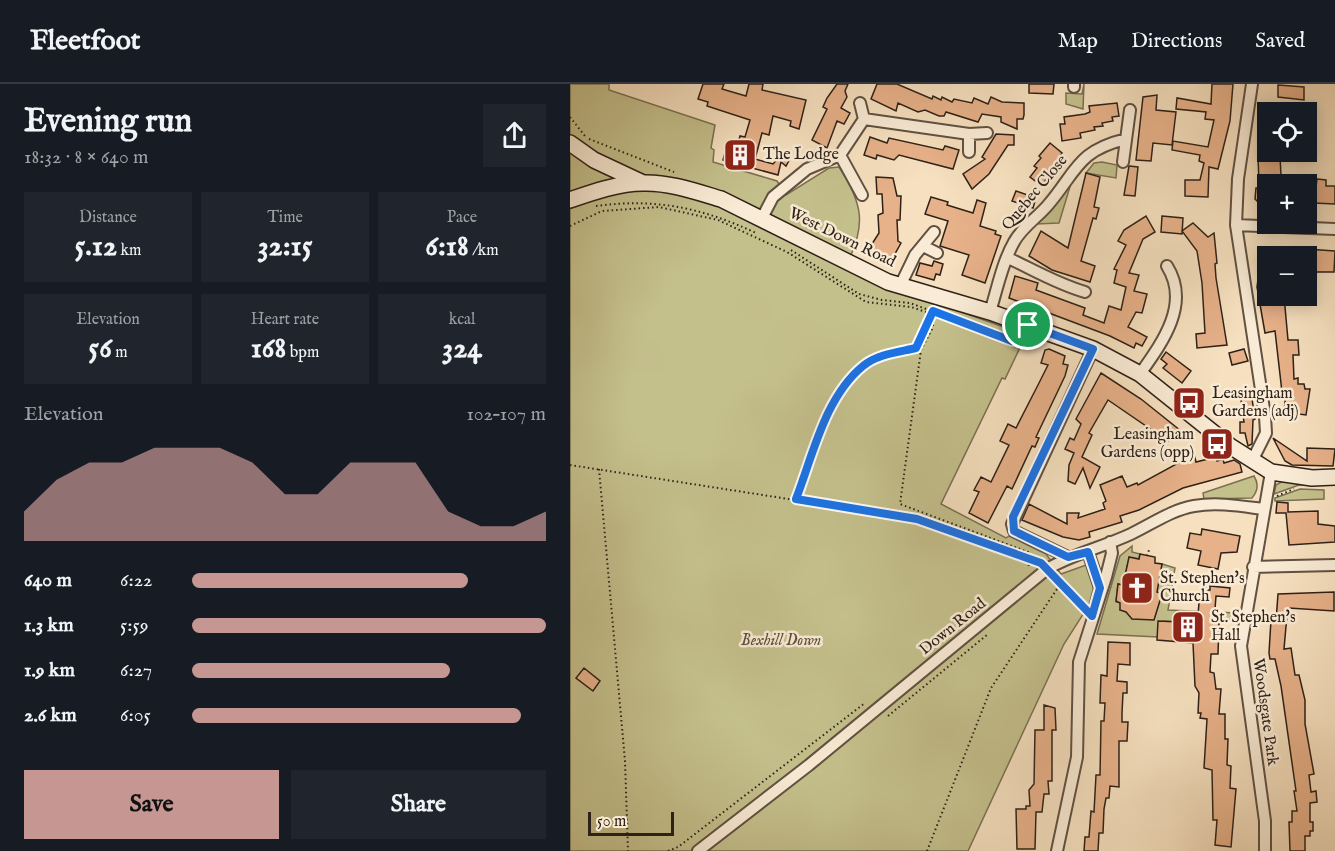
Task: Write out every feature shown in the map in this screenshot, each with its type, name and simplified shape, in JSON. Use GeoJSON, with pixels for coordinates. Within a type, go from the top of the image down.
{"type":"FeatureCollection","features":[{"type":"Feature","properties":{"kind":"street"},"geometry":{"type":"LineString","coordinates":[[1252,84],[1238,179],[1236,225],[1266,416],[1266,433],[1252,461]]}},
{"type":"Feature","properties":{"kind":"street"},"geometry":{"type":"LineString","coordinates":[[762,218],[773,197],[807,169],[840,154],[864,119],[860,103]]}},
{"type":"Feature","properties":{"kind":"street"},"geometry":{"type":"LineString","coordinates":[[1123,162],[1130,110]]}},
{"type":"Feature","properties":{"kind":"street"},"geometry":{"type":"LineString","coordinates":[[864,119],[969,134],[987,133]]}},
{"type":"Feature","properties":{"kind":"street"},"geometry":{"type":"LineString","coordinates":[[969,134],[969,152]]}},
{"type":"Feature","properties":{"kind":"street","name":"Quebec Close"},"geometry":{"type":"LineString","coordinates":[[990,312],[1008,258],[1019,235],[1047,207],[1076,165],[1108,144],[1126,139]]}},
{"type":"Feature","properties":{"kind":"street","name":"West Down Road"},"geometry":{"type":"LineString","coordinates":[[570,143],[594,160],[643,183],[692,190],[721,199],[864,271],[900,286],[990,312],[1093,349],[1140,374],[1252,461],[1271,472]]}},
{"type":"Feature","properties":{"kind":"street"},"geometry":{"type":"LineString","coordinates":[[840,154],[862,195]]}},
{"type":"Feature","properties":{"kind":"street","name":"West Down Road"},"geometry":{"type":"LineString","coordinates":[[570,200],[601,190],[643,183]]}},
{"type":"Feature","properties":{"kind":"street"},"geometry":{"type":"LineString","coordinates":[[1236,225],[1335,229]]}},
{"type":"Feature","properties":{"kind":"street"},"geometry":{"type":"LineString","coordinates":[[900,286],[923,246],[934,232]]}},
{"type":"Feature","properties":{"kind":"street"},"geometry":{"type":"LineString","coordinates":[[923,246],[938,253]]}},
{"type":"Feature","properties":{"kind":"street","name":"Quebec Close"},"geometry":{"type":"LineString","coordinates":[[1008,258],[1044,274],[1055,283],[1085,292]]}},
{"type":"Feature","properties":{"kind":"street"},"geometry":{"type":"LineString","coordinates":[[1140,374],[1161,346],[1173,320],[1176,280],[1167,266]]}},
{"type":"Feature","properties":{"kind":"street"},"geometry":{"type":"LineString","coordinates":[[1068,557],[1014,531],[1012,525],[1013,517],[1093,349]]}},
{"type":"Feature","properties":{"kind":"street"},"geometry":{"type":"LineString","coordinates":[[1271,472],[1312,478],[1335,477]]}},
{"type":"Feature","properties":{"kind":"street","name":"Woodsgate Park"},"geometry":{"type":"LineString","coordinates":[[1265,851],[1265,821],[1241,646],[1271,472]]}},
{"type":"Feature","properties":{"kind":"street","name":"Down Road"},"geometry":{"type":"LineString","coordinates":[[698,851],[809,765],[1047,569],[1068,557],[1110,543],[1170,513],[1191,506],[1229,504],[1263,508]]}},
{"type":"Feature","properties":{"kind":"street"},"geometry":{"type":"LineString","coordinates":[[1057,851],[1077,757],[1079,662],[1112,553],[1110,543]]}},
{"type":"Feature","properties":{"kind":"street"},"geometry":{"type":"LineString","coordinates":[[1088,552],[1100,588]]}},
{"type":"Feature","properties":{"kind":"street"},"geometry":{"type":"LineString","coordinates":[[1253,567],[1335,565]]}},
{"type":"Feature","properties":{"kind":"path"},"geometry":{"type":"LineString","coordinates":[[570,117],[587,138],[601,146],[682,175]]}},
{"type":"Feature","properties":{"kind":"path"},"geometry":{"type":"LineString","coordinates":[[590,208],[637,203],[696,209],[781,243],[859,294],[882,300],[910,303],[1012,341],[1028,325]]}},
{"type":"Feature","properties":{"kind":"path"},"geometry":{"type":"LineString","coordinates":[[570,226],[602,211],[659,207],[718,220],[787,252],[866,302],[911,307],[933,313]]}},
{"type":"Feature","properties":{"kind":"path"},"geometry":{"type":"LineString","coordinates":[[796,499],[831,407],[847,384],[864,365],[888,354],[916,348],[933,313]]}},
{"type":"Feature","properties":{"kind":"path"},"geometry":{"type":"LineString","coordinates":[[933,313],[933,327],[921,350],[900,504],[1028,552],[1030,576]]}},
{"type":"Feature","properties":{"kind":"path"},"geometry":{"type":"LineString","coordinates":[[570,465],[917,519],[1028,561],[1041,563],[1092,616]]}},
{"type":"Feature","properties":{"kind":"path"},"geometry":{"type":"LineString","coordinates":[[599,469],[625,761],[627,851]]}},
{"type":"Feature","properties":{"kind":"path"},"geometry":{"type":"LineString","coordinates":[[1148,556],[1149,550]]}},
{"type":"Feature","properties":{"kind":"path"},"geometry":{"type":"LineString","coordinates":[[927,851],[991,688],[1061,583]]}},
{"type":"Feature","properties":{"kind":"path"},"geometry":{"type":"LineString","coordinates":[[668,851],[678,847],[868,701]]}},
{"type":"Feature","properties":{"kind":"green space","name":"Bexhill Down"},"geometry":{"type":"Polygon","coordinates":[[[570,84],[609,84],[609,90],[715,125],[711,148],[714,150],[713,162],[777,181],[786,195],[829,168],[839,167],[853,193],[859,216],[857,239],[846,266],[877,282],[1026,335],[1005,379],[1002,378],[941,504],[1006,538],[1009,536],[1046,554],[1061,574],[1089,564],[1094,586],[1089,605],[1064,644],[968,851],[570,851],[570,84]]]}},
{"type":"Feature","properties":{"kind":"green space"},"geometry":{"type":"Polygon","coordinates":[[[1084,84],[1083,109],[1066,104],[1066,93],[1082,94],[1084,84]]]}},
{"type":"Feature","properties":{"kind":"green space"},"geometry":{"type":"Polygon","coordinates":[[[1094,163],[1117,165],[1116,178],[1086,173],[1094,163]]]}},
{"type":"Feature","properties":{"kind":"green space"},"geometry":{"type":"Polygon","coordinates":[[[1072,180],[1059,223],[1037,224],[1072,180]]]}},
{"type":"Feature","properties":{"kind":"green space"},"geometry":{"type":"Polygon","coordinates":[[[1254,476],[1257,487],[1252,498],[1204,499],[1203,493],[1254,476]]]}},
{"type":"Feature","properties":{"kind":"green space"},"geometry":{"type":"Polygon","coordinates":[[[1283,481],[1335,482],[1335,485],[1299,485],[1274,494],[1276,485],[1283,481]]]}},
{"type":"Feature","properties":{"kind":"green space"},"geometry":{"type":"Polygon","coordinates":[[[1300,489],[1324,490],[1324,499],[1275,501],[1275,498],[1300,489]]]}},
{"type":"Feature","properties":{"kind":"green space"},"geometry":{"type":"Polygon","coordinates":[[[1132,546],[1132,552],[1140,554],[1139,558],[1127,566],[1125,586],[1118,584],[1116,602],[1122,603],[1120,610],[1128,611],[1132,619],[1154,619],[1162,594],[1155,592],[1162,564],[1175,568],[1168,610],[1236,613],[1235,620],[1219,620],[1219,623],[1163,621],[1158,637],[1097,634],[1120,556],[1132,546]]]}},
{"type":"Feature","properties":{"kind":"building"},"geometry":{"type":"Polygon","coordinates":[[[703,84],[724,84],[722,89],[746,96],[749,84],[763,84],[762,90],[806,100],[799,129],[790,126],[791,121],[773,116],[769,135],[762,133],[755,159],[773,164],[785,151],[791,157],[786,166],[781,162],[778,175],[723,160],[726,149],[736,152],[740,136],[745,137],[750,120],[707,106],[708,102],[698,99],[703,84]]]}},
{"type":"Feature","properties":{"kind":"building"},"geometry":{"type":"Polygon","coordinates":[[[837,84],[848,84],[845,91],[847,97],[841,108],[850,113],[844,124],[837,121],[827,148],[812,140],[827,109],[823,107],[827,98],[837,84]]]}},
{"type":"Feature","properties":{"kind":"building"},"geometry":{"type":"Polygon","coordinates":[[[877,84],[897,84],[932,99],[933,96],[941,100],[942,97],[952,102],[954,99],[972,103],[974,98],[988,104],[991,97],[1002,102],[1024,103],[1024,115],[1023,119],[1017,119],[1017,129],[1001,122],[1001,117],[982,114],[978,122],[946,112],[944,116],[939,116],[925,110],[918,112],[898,103],[896,111],[871,99],[877,84]]]}},
{"type":"Feature","properties":{"kind":"building"},"geometry":{"type":"Polygon","coordinates":[[[1029,84],[1054,84],[1053,94],[1029,93],[1029,84]]]}},
{"type":"Feature","properties":{"kind":"building"},"geometry":{"type":"Polygon","coordinates":[[[1212,84],[1233,84],[1230,121],[1218,169],[1209,167],[1208,197],[1185,196],[1185,180],[1200,180],[1204,163],[1199,161],[1200,155],[1172,150],[1173,141],[1208,147],[1214,120],[1205,119],[1206,112],[1176,109],[1177,98],[1211,104],[1212,84]]]}},
{"type":"Feature","properties":{"kind":"building"},"geometry":{"type":"Polygon","coordinates":[[[1278,85],[1304,87],[1304,100],[1278,97],[1278,85]]]}},
{"type":"Feature","properties":{"kind":"building"},"geometry":{"type":"Polygon","coordinates":[[[1157,95],[1156,110],[1176,112],[1172,145],[1153,143],[1151,161],[1136,160],[1143,97],[1157,95]]]}},
{"type":"Feature","properties":{"kind":"building"},"geometry":{"type":"Polygon","coordinates":[[[1117,103],[1119,116],[1112,117],[1113,121],[1094,127],[1095,130],[1080,133],[1081,138],[1062,141],[1060,124],[1065,124],[1064,117],[1090,112],[1089,106],[1117,103]]]}},
{"type":"Feature","properties":{"kind":"building"},"geometry":{"type":"Polygon","coordinates":[[[996,134],[1014,135],[1014,145],[1008,145],[989,174],[972,189],[963,174],[985,159],[982,157],[996,134]]]}},
{"type":"Feature","properties":{"kind":"building"},"geometry":{"type":"Polygon","coordinates":[[[870,137],[887,143],[889,138],[943,150],[945,146],[959,150],[953,169],[899,155],[894,160],[877,155],[876,159],[864,155],[870,137]]]}},
{"type":"Feature","properties":{"kind":"building"},"geometry":{"type":"Polygon","coordinates":[[[1050,143],[1062,153],[1042,186],[1030,177],[1037,168],[1034,166],[1041,158],[1039,156],[1050,143]]]}},
{"type":"Feature","properties":{"kind":"building"},"geometry":{"type":"Polygon","coordinates":[[[1258,162],[1280,162],[1281,174],[1259,174],[1258,162]]]}},
{"type":"Feature","properties":{"kind":"building"},"geometry":{"type":"Polygon","coordinates":[[[1129,166],[1138,167],[1135,196],[1124,195],[1129,166]]]}},
{"type":"Feature","properties":{"kind":"building"},"geometry":{"type":"Polygon","coordinates":[[[1086,173],[1100,177],[1094,207],[1099,208],[1096,219],[1093,218],[1081,261],[1095,266],[1090,282],[1052,270],[1029,256],[1041,231],[1068,248],[1086,173]]]}},
{"type":"Feature","properties":{"kind":"building"},"geometry":{"type":"Polygon","coordinates":[[[876,177],[893,178],[897,196],[901,196],[900,220],[897,220],[898,241],[901,243],[891,261],[870,247],[879,233],[878,215],[883,213],[882,194],[877,194],[876,177]]]}},
{"type":"Feature","properties":{"kind":"building"},"geometry":{"type":"Polygon","coordinates":[[[1317,179],[1326,180],[1326,186],[1335,186],[1335,204],[1317,203],[1317,179]]]}},
{"type":"Feature","properties":{"kind":"building"},"geometry":{"type":"Polygon","coordinates":[[[1016,191],[1036,198],[1033,208],[1012,201],[1016,191]]]}},
{"type":"Feature","properties":{"kind":"building"},"geometry":{"type":"Polygon","coordinates":[[[931,197],[973,213],[977,200],[986,203],[980,226],[996,231],[995,234],[1001,236],[985,283],[962,275],[969,255],[940,246],[948,221],[925,214],[931,197]]]}},
{"type":"Feature","properties":{"kind":"building"},"geometry":{"type":"Polygon","coordinates":[[[1146,216],[1155,232],[1143,239],[1129,273],[1139,275],[1134,291],[1147,294],[1142,313],[1136,312],[1128,327],[1147,337],[1142,346],[1136,343],[1134,348],[1110,336],[1009,298],[1015,276],[1038,283],[1036,290],[1085,308],[1083,315],[1104,323],[1109,306],[1121,310],[1126,287],[1114,283],[1117,270],[1114,269],[1126,245],[1118,241],[1124,230],[1146,216]]]}},
{"type":"Feature","properties":{"kind":"building"},"geometry":{"type":"Polygon","coordinates":[[[1162,216],[1183,218],[1182,234],[1161,232],[1162,216]]]}},
{"type":"Feature","properties":{"kind":"building"},"geometry":{"type":"Polygon","coordinates":[[[1193,223],[1208,237],[1214,233],[1216,278],[1227,345],[1197,348],[1196,334],[1205,333],[1202,283],[1197,251],[1182,231],[1193,223]]]}},
{"type":"Feature","properties":{"kind":"building"},"geometry":{"type":"Polygon","coordinates":[[[1317,250],[1335,251],[1334,272],[1317,272],[1317,250]]]}},
{"type":"Feature","properties":{"kind":"building"},"geometry":{"type":"Polygon","coordinates":[[[934,261],[943,264],[940,275],[936,274],[934,280],[916,275],[920,263],[932,266],[934,261]]]}},
{"type":"Feature","properties":{"kind":"building"},"geometry":{"type":"Polygon","coordinates":[[[1260,306],[1285,306],[1288,340],[1298,340],[1299,355],[1293,355],[1294,379],[1298,378],[1298,384],[1304,384],[1305,389],[1310,389],[1306,415],[1284,412],[1286,392],[1282,392],[1275,331],[1265,333],[1260,306]]]}},
{"type":"Feature","properties":{"kind":"building"},"geometry":{"type":"Polygon","coordinates":[[[1049,349],[1065,356],[1063,364],[1068,365],[1065,376],[1036,437],[1039,438],[1035,447],[1032,446],[1012,489],[1007,486],[988,523],[969,513],[979,492],[974,490],[981,477],[991,482],[1009,445],[1000,441],[1008,424],[1016,428],[1048,365],[1041,363],[1045,350],[1049,349]]]}},
{"type":"Feature","properties":{"kind":"building"},"geometry":{"type":"Polygon","coordinates":[[[1244,349],[1248,361],[1232,365],[1229,353],[1244,349]]]}},
{"type":"Feature","properties":{"kind":"building"},"geometry":{"type":"Polygon","coordinates":[[[1166,352],[1191,371],[1182,383],[1163,368],[1167,364],[1161,359],[1166,352]]]}},
{"type":"Feature","properties":{"kind":"building"},"geometry":{"type":"Polygon","coordinates":[[[1101,373],[1141,399],[1181,431],[1168,441],[1108,400],[1089,433],[1092,435],[1082,457],[1100,467],[1090,488],[1083,468],[1075,484],[1068,481],[1069,465],[1074,453],[1065,449],[1070,438],[1074,440],[1081,424],[1076,419],[1101,373]]]}},
{"type":"Feature","properties":{"kind":"building"},"geometry":{"type":"Polygon","coordinates":[[[1251,392],[1255,419],[1253,420],[1252,444],[1248,446],[1245,433],[1240,433],[1240,422],[1244,422],[1240,393],[1251,392]]]}},
{"type":"Feature","properties":{"kind":"building"},"geometry":{"type":"Polygon","coordinates":[[[1273,438],[1307,461],[1307,448],[1335,449],[1333,466],[1292,465],[1285,461],[1273,438]]]}},
{"type":"Feature","properties":{"kind":"building"},"geometry":{"type":"Polygon","coordinates":[[[1193,450],[1196,462],[1216,457],[1217,461],[1223,459],[1224,463],[1234,460],[1240,464],[1242,472],[1183,488],[1139,510],[1120,516],[1122,522],[1089,532],[1090,537],[1079,540],[1063,537],[1022,520],[1029,504],[1067,524],[1067,513],[1079,513],[1078,518],[1105,509],[1103,503],[1106,501],[1100,485],[1122,476],[1127,487],[1137,483],[1138,485],[1184,460],[1182,453],[1193,450]]]}},
{"type":"Feature","properties":{"kind":"building"},"geometry":{"type":"Polygon","coordinates":[[[1277,502],[1288,503],[1288,512],[1318,511],[1318,524],[1335,526],[1335,542],[1289,545],[1286,513],[1276,513],[1277,502]]]}},
{"type":"Feature","properties":{"kind":"building"},"geometry":{"type":"Polygon","coordinates":[[[1202,529],[1240,536],[1237,552],[1221,553],[1218,569],[1198,565],[1201,551],[1187,548],[1190,533],[1201,535],[1202,529]]]}},
{"type":"Feature","properties":{"kind":"building","name":"St. Stephen's Church"},"geometry":{"type":"Polygon","coordinates":[[[1140,554],[1155,557],[1155,563],[1162,564],[1157,592],[1162,594],[1154,620],[1132,619],[1126,612],[1120,610],[1120,603],[1116,601],[1118,584],[1123,585],[1129,557],[1139,559],[1140,554]]]}},
{"type":"Feature","properties":{"kind":"building"},"geometry":{"type":"Polygon","coordinates":[[[1210,586],[1230,588],[1229,597],[1216,596],[1214,622],[1219,623],[1218,654],[1211,654],[1210,672],[1214,673],[1216,689],[1221,689],[1219,714],[1225,714],[1225,739],[1228,739],[1227,765],[1231,766],[1230,788],[1236,789],[1231,847],[1215,845],[1217,820],[1213,820],[1212,770],[1204,768],[1207,719],[1200,718],[1201,713],[1198,713],[1199,693],[1195,686],[1193,643],[1157,640],[1158,621],[1178,622],[1179,614],[1198,615],[1200,590],[1210,590],[1210,586]]]}},
{"type":"Feature","properties":{"kind":"building"},"geometry":{"type":"Polygon","coordinates":[[[1334,592],[1334,611],[1289,608],[1287,615],[1284,649],[1291,648],[1295,675],[1299,675],[1305,700],[1305,724],[1314,774],[1309,775],[1311,792],[1316,791],[1317,802],[1310,803],[1310,822],[1313,822],[1313,831],[1310,831],[1310,836],[1305,836],[1305,851],[1290,851],[1289,822],[1292,822],[1292,811],[1297,811],[1294,791],[1296,791],[1281,686],[1275,659],[1270,659],[1269,653],[1271,620],[1276,621],[1278,594],[1334,592]]]}},
{"type":"Feature","properties":{"kind":"building"},"geometry":{"type":"Polygon","coordinates":[[[1108,642],[1130,643],[1130,665],[1118,664],[1117,681],[1127,682],[1127,693],[1123,693],[1122,722],[1128,722],[1127,741],[1119,741],[1119,787],[1110,786],[1109,798],[1106,798],[1103,833],[1099,833],[1098,851],[1084,851],[1085,837],[1089,837],[1091,811],[1094,812],[1096,775],[1100,775],[1101,721],[1104,721],[1105,703],[1100,703],[1101,675],[1107,676],[1108,642]]]}},
{"type":"Feature","properties":{"kind":"building"},"geometry":{"type":"Polygon","coordinates":[[[584,668],[600,681],[593,691],[576,678],[584,668]]]}},
{"type":"Feature","properties":{"kind":"building"},"geometry":{"type":"Polygon","coordinates":[[[1044,705],[1055,708],[1056,730],[1052,730],[1052,781],[1048,781],[1049,794],[1044,794],[1042,812],[1036,812],[1035,849],[1017,849],[1016,809],[1026,809],[1026,806],[1030,806],[1029,790],[1034,784],[1035,730],[1044,730],[1044,705]]]}},
{"type":"Feature","properties":{"kind":"place","name":"The Lodge"},"geometry":{"type":"Point","coordinates":[740,155]}},
{"type":"Feature","properties":{"kind":"place","name":"Leasingham Gardens (adj)"},"geometry":{"type":"Point","coordinates":[1189,403]}},
{"type":"Feature","properties":{"kind":"place","name":"Leasingham Gardens (opp)"},"geometry":{"type":"Point","coordinates":[1217,444]}},
{"type":"Feature","properties":{"kind":"place","name":"St. Stephen's Church"},"geometry":{"type":"Point","coordinates":[1137,588]}},
{"type":"Feature","properties":{"kind":"place","name":"St. Stephen's Hall"},"geometry":{"type":"Point","coordinates":[1188,627]}},
{"type":"Feature","properties":{"kind":"route"},"geometry":{"type":"LineString","coordinates":[[933,311],[1012,341],[1028,325],[1093,349],[1013,517],[1012,525],[1014,531],[1068,557],[1088,552],[1098,576],[1100,588],[1092,616],[1041,563],[1028,561],[917,519],[796,499],[831,407],[847,384],[864,365],[888,354],[916,348],[933,311]]}}]}
